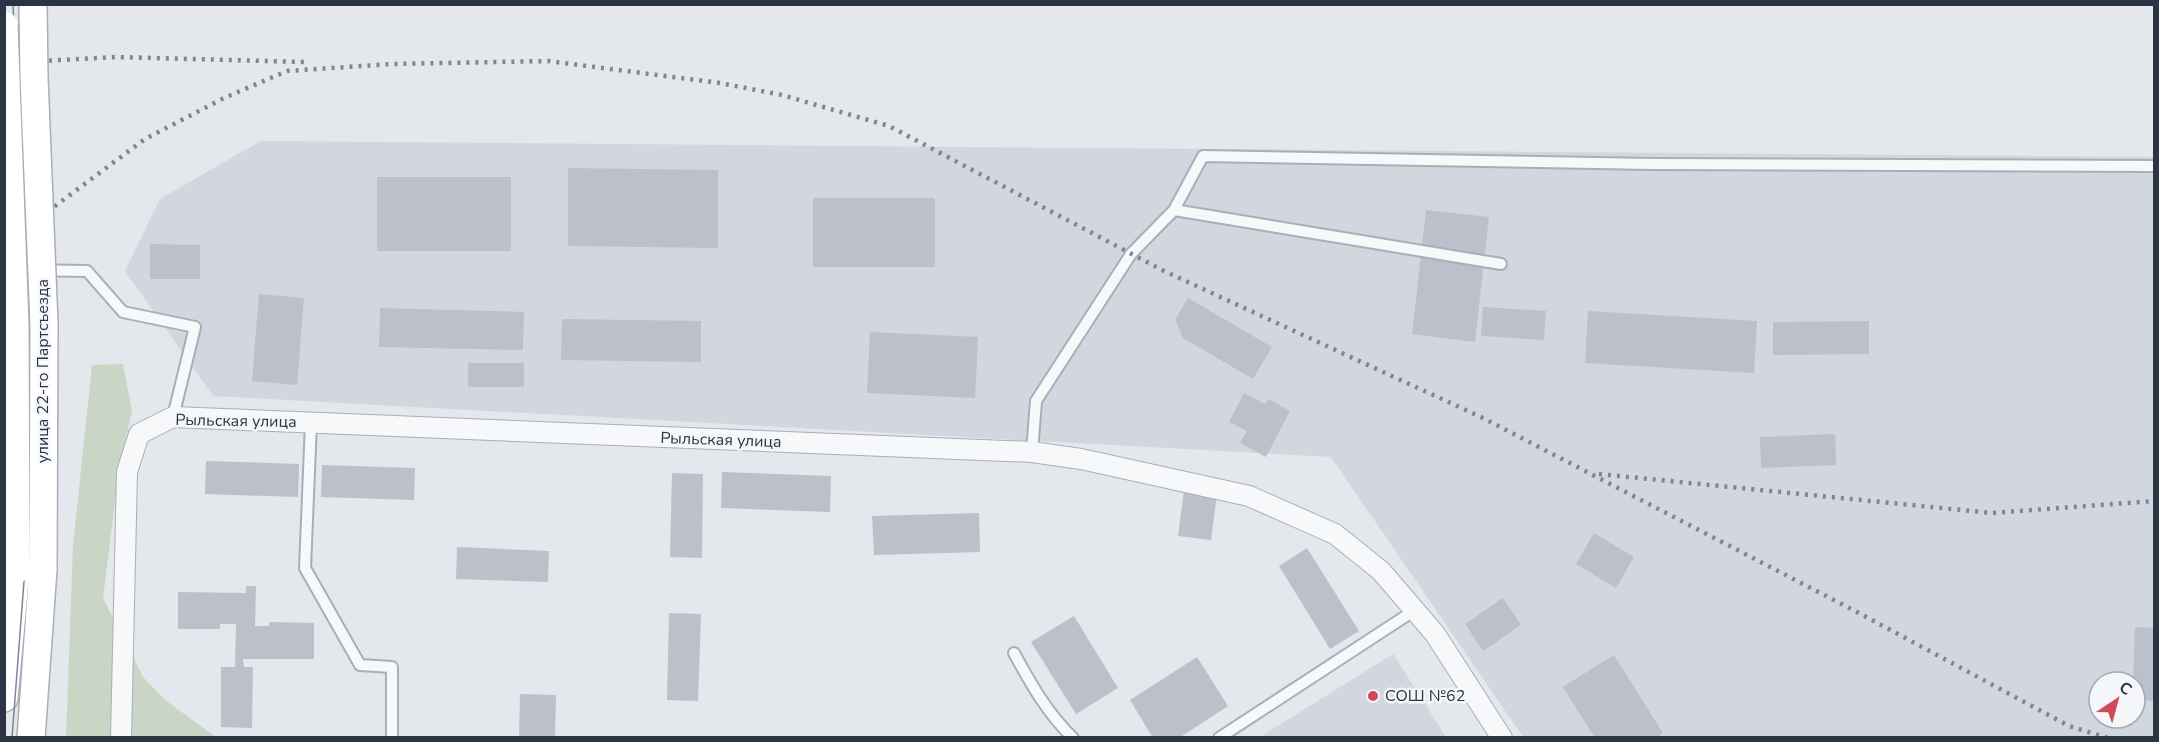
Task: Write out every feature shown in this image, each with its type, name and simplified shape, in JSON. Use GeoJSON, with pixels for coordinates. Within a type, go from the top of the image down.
{"type":"FeatureCollection","features":[{"type":"Feature","properties":{"kind":"main road","name":"улица 22-го Партсъезда"},"geometry":{"type":"LineString","coordinates":[[4,698],[29,570],[44,324],[33,4]]}},
{"type":"Feature","properties":{"kind":"main road","name":"улица 22-го Партсъезда"},"geometry":{"type":"LineString","coordinates":[[4,25],[15,325],[29,570],[31,738]]}},
{"type":"Feature","properties":{"kind":"street","name":"Рыльская улица"},"geometry":{"type":"LineString","coordinates":[[121,738],[127,472],[139,434],[173,417],[1032,452],[1081,459],[1249,496],[1335,534],[1382,571],[1435,634],[1502,738]]}},
{"type":"Feature","properties":{"kind":"lane"},"geometry":{"type":"LineString","coordinates":[[1032,452],[1035,401],[1131,254],[1174,210],[1203,156],[1653,164],[2154,166]]}},
{"type":"Feature","properties":{"kind":"lane"},"geometry":{"type":"LineString","coordinates":[[1174,210],[1502,264]]}},
{"type":"Feature","properties":{"kind":"lane"},"geometry":{"type":"LineString","coordinates":[[4,278],[20,270],[87,271],[123,312],[195,327],[173,417]]}},
{"type":"Feature","properties":{"kind":"lane"},"geometry":{"type":"LineString","coordinates":[[310,423],[306,568],[360,665],[392,667],[392,738]]}},
{"type":"Feature","properties":{"kind":"lane"},"geometry":{"type":"LineString","coordinates":[[1219,738],[1415,610]]}},
{"type":"Feature","properties":{"kind":"lane"},"geometry":{"type":"LineString","coordinates":[[1014,653],[1040,699],[1056,722],[1073,738]]}},
{"type":"Feature","properties":{"kind":"shaded area"},"geometry":{"type":"Polygon","coordinates":[[[261,141],[2154,157],[2154,737],[1523,737],[1331,457],[213,396],[125,271],[160,199],[261,141]]]}},
{"type":"Feature","properties":{"kind":"shaded area","name":"СОШ №62"},"geometry":{"type":"Polygon","coordinates":[[[1393,654],[1446,737],[1260,737],[1393,654]]]}},
{"type":"Feature","properties":{"kind":"green space"},"geometry":{"type":"Polygon","coordinates":[[[123,364],[132,411],[120,463],[103,598],[143,677],[165,700],[216,737],[66,738],[73,546],[92,365],[123,364]]]}},
{"type":"Feature","properties":{"kind":"building"},"geometry":{"type":"Polygon","coordinates":[[[568,168],[718,170],[718,248],[568,246],[568,168]]]}},
{"type":"Feature","properties":{"kind":"building"},"geometry":{"type":"Polygon","coordinates":[[[377,177],[511,177],[511,251],[377,251],[377,177]]]}},
{"type":"Feature","properties":{"kind":"building"},"geometry":{"type":"Polygon","coordinates":[[[813,198],[935,198],[935,267],[813,267],[813,198]]]}},
{"type":"Feature","properties":{"kind":"building"},"geometry":{"type":"Polygon","coordinates":[[[1426,210],[1489,217],[1475,342],[1412,334],[1426,210]]]}},
{"type":"Feature","properties":{"kind":"building"},"geometry":{"type":"Polygon","coordinates":[[[150,244],[200,245],[200,279],[150,279],[150,244]]]}},
{"type":"Feature","properties":{"kind":"building"},"geometry":{"type":"Polygon","coordinates":[[[259,294],[304,298],[297,385],[252,381],[259,294]]]}},
{"type":"Feature","properties":{"kind":"building"},"geometry":{"type":"Polygon","coordinates":[[[1188,298],[1272,347],[1253,379],[1183,338],[1175,320],[1188,298]]]}},
{"type":"Feature","properties":{"kind":"building"},"geometry":{"type":"Polygon","coordinates":[[[1483,307],[1546,311],[1544,340],[1481,336],[1483,307]]]}},
{"type":"Feature","properties":{"kind":"building"},"geometry":{"type":"Polygon","coordinates":[[[380,308],[524,312],[523,350],[379,347],[380,308]]]}},
{"type":"Feature","properties":{"kind":"building"},"geometry":{"type":"Polygon","coordinates":[[[1588,311],[1757,321],[1754,373],[1585,363],[1588,311]]]}},
{"type":"Feature","properties":{"kind":"building"},"geometry":{"type":"Polygon","coordinates":[[[562,319],[701,321],[701,362],[561,360],[562,319]]]}},
{"type":"Feature","properties":{"kind":"building"},"geometry":{"type":"Polygon","coordinates":[[[1869,321],[1869,354],[1773,355],[1773,322],[1869,321]]]}},
{"type":"Feature","properties":{"kind":"building"},"geometry":{"type":"Polygon","coordinates":[[[870,332],[978,337],[975,398],[867,393],[870,332]]]}},
{"type":"Feature","properties":{"kind":"building"},"geometry":{"type":"Polygon","coordinates":[[[468,363],[524,363],[524,387],[468,387],[468,363]]]}},
{"type":"Feature","properties":{"kind":"building"},"geometry":{"type":"Polygon","coordinates":[[[1244,393],[1265,404],[1268,399],[1290,411],[1266,457],[1240,443],[1247,431],[1229,422],[1244,393]]]}},
{"type":"Feature","properties":{"kind":"building"},"geometry":{"type":"Polygon","coordinates":[[[1835,434],[1836,465],[1761,468],[1760,437],[1835,434]]]}},
{"type":"Feature","properties":{"kind":"building"},"geometry":{"type":"Polygon","coordinates":[[[206,461],[299,464],[298,497],[205,494],[206,461]]]}},
{"type":"Feature","properties":{"kind":"building"},"geometry":{"type":"Polygon","coordinates":[[[322,465],[415,468],[414,500],[321,497],[322,465]]]}},
{"type":"Feature","properties":{"kind":"building"},"geometry":{"type":"Polygon","coordinates":[[[722,472],[831,476],[830,512],[721,508],[722,472]]]}},
{"type":"Feature","properties":{"kind":"building"},"geometry":{"type":"Polygon","coordinates":[[[672,473],[703,474],[702,558],[670,557],[672,473]]]}},
{"type":"Feature","properties":{"kind":"building"},"geometry":{"type":"Polygon","coordinates":[[[1184,490],[1217,494],[1211,540],[1178,536],[1184,490]]]}},
{"type":"Feature","properties":{"kind":"building"},"geometry":{"type":"Polygon","coordinates":[[[979,513],[980,552],[874,555],[872,516],[979,513]]]}},
{"type":"Feature","properties":{"kind":"building"},"geometry":{"type":"Polygon","coordinates":[[[1594,533],[1634,557],[1616,588],[1576,564],[1594,533]]]}},
{"type":"Feature","properties":{"kind":"building"},"geometry":{"type":"Polygon","coordinates":[[[457,547],[549,551],[548,582],[456,579],[457,547]]]}},
{"type":"Feature","properties":{"kind":"building"},"geometry":{"type":"Polygon","coordinates":[[[1307,548],[1359,631],[1330,649],[1279,566],[1307,548]]]}},
{"type":"Feature","properties":{"kind":"building"},"geometry":{"type":"Polygon","coordinates":[[[246,586],[256,586],[255,626],[269,626],[269,622],[314,623],[314,659],[243,659],[244,667],[253,667],[252,728],[221,727],[221,667],[235,667],[236,624],[220,624],[220,629],[178,629],[178,592],[246,593],[246,586]]]}},
{"type":"Feature","properties":{"kind":"building"},"geometry":{"type":"Polygon","coordinates":[[[1503,598],[1521,625],[1483,651],[1465,624],[1503,598]]]}},
{"type":"Feature","properties":{"kind":"building"},"geometry":{"type":"Polygon","coordinates":[[[669,613],[701,614],[698,701],[667,700],[669,613]]]}},
{"type":"Feature","properties":{"kind":"building"},"geometry":{"type":"Polygon","coordinates":[[[1074,616],[1118,688],[1076,714],[1031,642],[1074,616]]]}},
{"type":"Feature","properties":{"kind":"building"},"geometry":{"type":"Polygon","coordinates":[[[2135,627],[2154,628],[2154,701],[2147,701],[2147,670],[2133,670],[2135,627]]]}},
{"type":"Feature","properties":{"kind":"building"},"geometry":{"type":"Polygon","coordinates":[[[1614,655],[1663,733],[1656,738],[1595,738],[1563,687],[1614,655]]]}},
{"type":"Feature","properties":{"kind":"building"},"geometry":{"type":"Polygon","coordinates":[[[1197,657],[1228,706],[1179,738],[1153,738],[1130,700],[1197,657]]]}},
{"type":"Feature","properties":{"kind":"building"},"geometry":{"type":"Polygon","coordinates":[[[520,694],[556,695],[555,738],[519,738],[520,694]]]}},
{"type":"Feature","properties":{"kind":"tram line"},"geometry":{"type":"LineString","coordinates":[[12,738],[25,568],[26,351],[13,4]]}},
{"type":"Feature","properties":{"kind":"railway"},"geometry":{"type":"LineString","coordinates":[[4,63],[116,57],[304,62]]}},
{"type":"Feature","properties":{"kind":"railway"},"geometry":{"type":"LineString","coordinates":[[4,244],[145,139],[224,98],[287,71],[391,64],[548,61],[720,83],[782,95],[889,126],[1164,271],[1483,418],[1857,612],[2069,726],[2108,738]]}},
{"type":"Feature","properties":{"kind":"railway"},"geometry":{"type":"LineString","coordinates":[[1599,474],[1992,513],[2154,501]]}},
{"type":"Feature","properties":{"kind":"place","name":"СОШ №62"},"geometry":{"type":"Point","coordinates":[1373,696]}}]}
